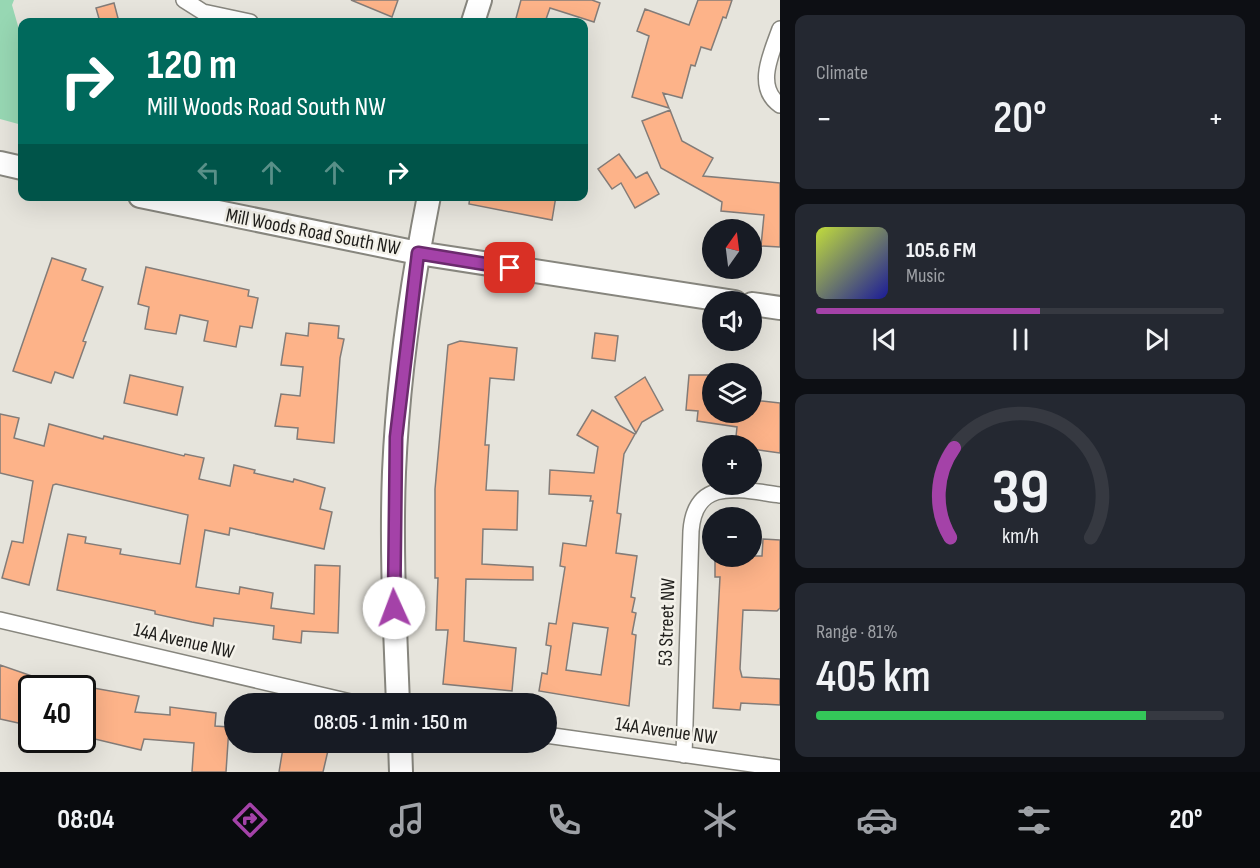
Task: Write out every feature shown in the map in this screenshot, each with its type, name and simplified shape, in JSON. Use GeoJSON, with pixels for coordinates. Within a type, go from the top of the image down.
{"type":"FeatureCollection","features":[{"type":"Feature","properties":{"kind":"street"},"geometry":{"type":"LineString","coordinates":[[184,0],[203,12],[231,18]]}},
{"type":"Feature","properties":{"kind":"street"},"geometry":{"type":"LineString","coordinates":[[474,18],[480,0]]}},
{"type":"Feature","properties":{"kind":"street"},"geometry":{"type":"LineString","coordinates":[[775,99],[766,72],[780,29]]}},
{"type":"Feature","properties":{"kind":"street"},"geometry":{"type":"LineString","coordinates":[[0,163],[18,167]]}},
{"type":"Feature","properties":{"kind":"street","name":"Mill Woods Road South NW"},"geometry":{"type":"LineString","coordinates":[[164,201],[418,253],[702,297]]}},
{"type":"Feature","properties":{"kind":"street"},"geometry":{"type":"LineString","coordinates":[[398,693],[393,584],[394,473],[399,408],[418,253],[428,201]]}},
{"type":"Feature","properties":{"kind":"street"},"geometry":{"type":"LineString","coordinates":[[762,305],[780,308]]}},
{"type":"Feature","properties":{"kind":"street","name":"53 Street NW"},"geometry":{"type":"LineString","coordinates":[[684,755],[692,520],[700,502],[707,495],[727,489],[780,495]]}},
{"type":"Feature","properties":{"kind":"street","name":"14A Avenue NW"},"geometry":{"type":"LineString","coordinates":[[0,620],[312,693]]}},
{"type":"Feature","properties":{"kind":"street","name":"14A Avenue NW"},"geometry":{"type":"LineString","coordinates":[[557,737],[780,768]]}},
{"type":"Feature","properties":{"kind":"street"},"geometry":{"type":"LineString","coordinates":[[400,753],[401,772]]}},
{"type":"Feature","properties":{"kind":"green space"},"geometry":{"type":"Polygon","coordinates":[[[0,0],[14,0],[12,5],[18,26],[18,124],[0,119],[0,0]]]}},
{"type":"Feature","properties":{"kind":"building"},"geometry":{"type":"Polygon","coordinates":[[[351,0],[398,0],[392,17],[351,0]]]}},
{"type":"Feature","properties":{"kind":"building"},"geometry":{"type":"Polygon","coordinates":[[[521,0],[592,0],[600,3],[594,22],[588,18],[550,8],[546,18],[516,18],[521,0]]]}},
{"type":"Feature","properties":{"kind":"building"},"geometry":{"type":"Polygon","coordinates":[[[698,0],[732,0],[711,50],[701,47],[695,66],[691,65],[682,98],[663,93],[669,108],[632,97],[649,36],[637,31],[645,9],[689,25],[698,0]]]}},
{"type":"Feature","properties":{"kind":"building"},"geometry":{"type":"Polygon","coordinates":[[[114,3],[118,18],[99,18],[96,8],[114,3]]]}},
{"type":"Feature","properties":{"kind":"building"},"geometry":{"type":"Polygon","coordinates":[[[670,110],[682,141],[713,158],[703,176],[780,183],[780,247],[762,246],[764,215],[721,211],[722,202],[661,168],[642,121],[670,110]]]}},
{"type":"Feature","properties":{"kind":"building"},"geometry":{"type":"Polygon","coordinates":[[[619,154],[636,178],[647,172],[659,194],[635,208],[621,183],[612,189],[598,169],[619,154]]]}},
{"type":"Feature","properties":{"kind":"building"},"geometry":{"type":"Polygon","coordinates":[[[469,201],[555,201],[552,220],[469,204],[469,201]]]}},
{"type":"Feature","properties":{"kind":"building"},"geometry":{"type":"Polygon","coordinates":[[[52,258],[86,269],[82,280],[103,287],[83,341],[86,342],[73,378],[55,372],[51,383],[13,371],[52,258]]]}},
{"type":"Feature","properties":{"kind":"building"},"geometry":{"type":"Polygon","coordinates":[[[146,267],[249,290],[248,296],[258,298],[252,328],[240,326],[236,347],[204,341],[208,321],[180,315],[176,334],[145,329],[149,307],[138,304],[146,267]]]}},
{"type":"Feature","properties":{"kind":"building"},"geometry":{"type":"Polygon","coordinates":[[[309,323],[339,326],[338,338],[344,339],[340,358],[334,443],[297,439],[298,428],[275,426],[281,394],[300,396],[303,367],[281,365],[286,333],[308,336],[309,323]]]}},
{"type":"Feature","properties":{"kind":"building"},"geometry":{"type":"Polygon","coordinates":[[[595,333],[618,336],[615,361],[592,358],[595,333]]]}},
{"type":"Feature","properties":{"kind":"building"},"geometry":{"type":"Polygon","coordinates":[[[460,341],[517,348],[514,380],[490,378],[485,445],[489,445],[486,490],[518,491],[517,530],[483,529],[482,564],[533,567],[533,580],[466,579],[464,641],[516,648],[512,691],[443,684],[448,630],[436,630],[438,578],[435,578],[435,489],[448,345],[460,341]]]}},
{"type":"Feature","properties":{"kind":"building"},"geometry":{"type":"Polygon","coordinates":[[[130,375],[183,387],[177,415],[124,403],[130,375]]]}},
{"type":"Feature","properties":{"kind":"building"},"geometry":{"type":"Polygon","coordinates":[[[689,375],[702,375],[702,422],[697,421],[698,411],[686,410],[689,375]]]}},
{"type":"Feature","properties":{"kind":"building"},"geometry":{"type":"Polygon","coordinates":[[[645,377],[663,410],[642,422],[636,433],[615,397],[645,377]]]}},
{"type":"Feature","properties":{"kind":"building"},"geometry":{"type":"Polygon","coordinates":[[[762,401],[780,403],[780,453],[762,450],[762,435],[736,435],[737,427],[710,423],[762,423],[762,401]]]}},
{"type":"Feature","properties":{"kind":"building"},"geometry":{"type":"Polygon","coordinates":[[[592,410],[635,434],[624,454],[617,513],[621,514],[616,553],[637,556],[631,597],[635,598],[632,612],[636,613],[632,634],[636,635],[629,706],[539,691],[542,673],[547,674],[551,646],[546,645],[549,623],[556,624],[565,567],[560,566],[563,543],[586,546],[593,501],[590,501],[591,496],[549,494],[550,470],[594,473],[598,447],[577,435],[592,410]],[[573,623],[566,670],[601,675],[608,628],[573,623]]]}},
{"type":"Feature","properties":{"kind":"building"},"geometry":{"type":"Polygon","coordinates":[[[0,414],[19,418],[14,438],[44,446],[49,424],[103,439],[104,436],[184,456],[185,454],[204,458],[199,479],[230,486],[234,465],[255,470],[254,473],[293,482],[294,479],[325,488],[320,509],[332,512],[324,549],[230,528],[229,535],[205,530],[196,587],[239,594],[240,587],[273,593],[271,608],[314,614],[315,565],[340,566],[338,633],[302,631],[301,643],[273,639],[274,626],[214,618],[213,626],[57,590],[68,534],[86,537],[85,543],[121,549],[120,554],[180,564],[188,515],[56,484],[53,485],[29,585],[2,578],[12,541],[23,543],[33,481],[0,473],[0,414]]]}},
{"type":"Feature","properties":{"kind":"building"},"geometry":{"type":"Polygon","coordinates":[[[763,539],[780,540],[780,608],[777,611],[743,610],[740,669],[742,677],[780,679],[780,705],[741,703],[740,710],[713,708],[720,577],[715,577],[715,567],[762,567],[763,539]]]}},
{"type":"Feature","properties":{"kind":"building"},"geometry":{"type":"Polygon","coordinates":[[[0,665],[29,675],[18,675],[18,723],[0,719],[0,665]]]}},
{"type":"Feature","properties":{"kind":"building"},"geometry":{"type":"Polygon","coordinates":[[[96,688],[139,696],[135,712],[170,715],[170,707],[216,713],[215,726],[224,727],[224,753],[227,753],[226,772],[192,772],[194,743],[144,739],[141,750],[96,739],[96,688]]]}},
{"type":"Feature","properties":{"kind":"building"},"geometry":{"type":"Polygon","coordinates":[[[282,753],[327,753],[323,772],[279,772],[282,753]]]}},
{"type":"Feature","properties":{"kind":"route"},"geometry":{"type":"LineString","coordinates":[[394,608],[393,530],[396,437],[418,253],[510,268]]}}]}
